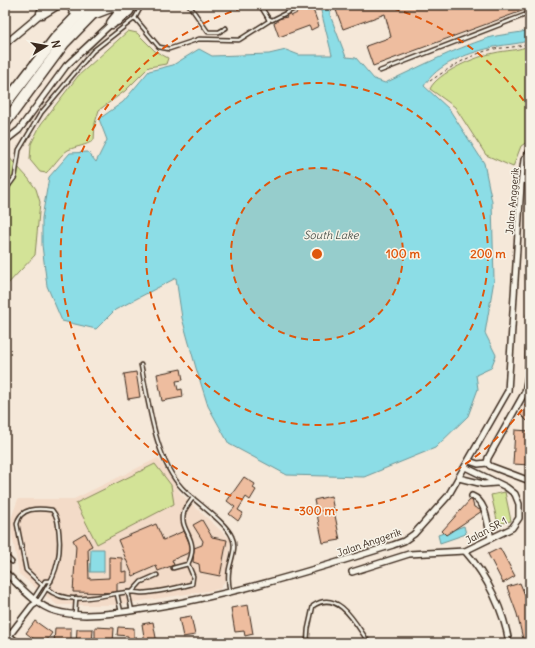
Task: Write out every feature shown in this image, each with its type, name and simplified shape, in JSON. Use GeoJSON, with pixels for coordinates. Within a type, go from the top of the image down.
{"type":"FeatureCollection","features":[{"type":"Feature","properties":{"kind":"highway"},"geometry":{"type":"LineString","coordinates":[[42,13],[51,5]]}},
{"type":"Feature","properties":{"kind":"highway"},"geometry":{"type":"LineString","coordinates":[[42,13],[55,5]]}},
{"type":"Feature","properties":{"kind":"highway"},"geometry":{"type":"LineString","coordinates":[[60,34],[89,10],[101,5]]}},
{"type":"Feature","properties":{"kind":"highway"},"geometry":{"type":"LineString","coordinates":[[112,23],[128,11],[131,5]]}},
{"type":"Feature","properties":{"kind":"highway"},"geometry":{"type":"LineString","coordinates":[[5,123],[89,10],[112,6],[117,7],[120,13],[112,23]]}},
{"type":"Feature","properties":{"kind":"highway"},"geometry":{"type":"LineString","coordinates":[[5,104],[60,34],[76,7]]}},
{"type":"Feature","properties":{"kind":"street"},"geometry":{"type":"LineString","coordinates":[[5,44],[42,13]]}},
{"type":"Feature","properties":{"kind":"street"},"geometry":{"type":"LineString","coordinates":[[5,141],[19,130],[66,66],[112,23]]}},
{"type":"Feature","properties":{"kind":"street","name":"Jalan Anggerik"},"geometry":{"type":"LineString","coordinates":[[5,572],[36,600],[53,611],[75,614],[132,611],[230,591],[304,573],[404,541],[414,534],[448,496],[508,391],[521,185],[524,160],[530,151]]}},
{"type":"Feature","properties":{"kind":"street"},"geometry":{"type":"LineString","coordinates":[[488,463],[488,458],[526,388],[530,316]]}},
{"type":"Feature","properties":{"kind":"street"},"geometry":{"type":"LineString","coordinates":[[469,460],[478,464],[488,463],[490,466],[530,481]]}},
{"type":"Feature","properties":{"kind":"street"},"geometry":{"type":"LineString","coordinates":[[465,467],[484,475],[496,483]]}},
{"type":"Feature","properties":{"kind":"street"},"geometry":{"type":"LineString","coordinates":[[459,478],[483,484],[496,483]]}},
{"type":"Feature","properties":{"kind":"street","name":"Jalan SR 1"},"geometry":{"type":"LineString","coordinates":[[496,483],[506,487],[515,494],[519,504],[519,518],[512,528],[465,551],[473,560],[493,595],[507,628],[509,643]]}},
{"type":"Feature","properties":{"kind":"street"},"geometry":{"type":"LineString","coordinates":[[472,496],[479,499],[483,505],[491,538]]}},
{"type":"Feature","properties":{"kind":"street"},"geometry":{"type":"LineString","coordinates":[[352,572],[410,554],[465,551]]}},
{"type":"Feature","properties":{"kind":"street"},"geometry":{"type":"LineString","coordinates":[[5,641],[36,600]]}},
{"type":"Feature","properties":{"kind":"street"},"geometry":{"type":"LineString","coordinates":[[9,636],[18,643]]}},
{"type":"Feature","properties":{"kind":"lane"},"geometry":{"type":"LineString","coordinates":[[5,191],[15,177],[20,150],[41,113],[93,51],[135,18],[142,5]]}},
{"type":"Feature","properties":{"kind":"lane"},"geometry":{"type":"LineString","coordinates":[[189,5],[208,32],[219,32],[226,28]]}},
{"type":"Feature","properties":{"kind":"lane"},"geometry":{"type":"LineString","coordinates":[[260,5],[268,18],[272,20],[302,5]]}},
{"type":"Feature","properties":{"kind":"lane"},"geometry":{"type":"LineString","coordinates":[[380,71],[530,13]]}},
{"type":"Feature","properties":{"kind":"lane"},"geometry":{"type":"LineString","coordinates":[[135,18],[159,47],[169,49],[199,39],[238,40],[268,21],[268,18]]}},
{"type":"Feature","properties":{"kind":"lane"},"geometry":{"type":"LineString","coordinates":[[141,365],[156,432],[162,452],[174,477],[181,487],[225,527],[233,537],[234,548],[228,580],[230,591]]}},
{"type":"Feature","properties":{"kind":"lane"},"geometry":{"type":"LineString","coordinates":[[47,589],[58,596],[76,598],[128,592],[143,593],[192,584],[193,576],[188,564],[193,550],[183,518],[184,511],[193,498]]}},
{"type":"Feature","properties":{"kind":"lane"},"geometry":{"type":"LineString","coordinates":[[36,600],[47,589],[60,552],[56,515],[52,510],[28,510],[21,513],[17,524],[23,559],[26,570],[42,585]]}},
{"type":"Feature","properties":{"kind":"lane"},"geometry":{"type":"LineString","coordinates":[[5,555],[12,562]]}},
{"type":"Feature","properties":{"kind":"lane"},"geometry":{"type":"LineString","coordinates":[[173,568],[188,564]]}},
{"type":"Feature","properties":{"kind":"lane"},"geometry":{"type":"LineString","coordinates":[[132,592],[141,582],[157,575]]}},
{"type":"Feature","properties":{"kind":"lane"},"geometry":{"type":"LineString","coordinates":[[36,600],[42,585],[46,580],[51,581]]}},
{"type":"Feature","properties":{"kind":"lane"},"geometry":{"type":"LineString","coordinates":[[128,592],[132,611]]}},
{"type":"Feature","properties":{"kind":"lane"},"geometry":{"type":"LineString","coordinates":[[117,594],[121,612]]}},
{"type":"Feature","properties":{"kind":"lane"},"geometry":{"type":"LineString","coordinates":[[75,614],[76,598]]}},
{"type":"Feature","properties":{"kind":"lane"},"geometry":{"type":"LineString","coordinates":[[308,643],[308,629],[313,606],[320,601],[328,600],[336,603],[347,611],[369,643]]}},
{"type":"Feature","properties":{"kind":"path"},"geometry":{"type":"LineString","coordinates":[[430,81],[452,66],[492,50],[518,46],[530,42]]}},
{"type":"Feature","properties":{"kind":"shaded area"},"geometry":{"type":"Polygon","coordinates":[[[158,458],[181,494],[231,540],[226,579],[220,589],[115,605],[57,605],[19,574],[10,522],[18,499],[74,499],[158,458]]]}},
{"type":"Feature","properties":{"kind":"green space"},"geometry":{"type":"Polygon","coordinates":[[[128,31],[137,33],[155,51],[168,58],[166,64],[149,67],[125,91],[99,110],[95,123],[94,140],[88,144],[68,150],[46,173],[40,172],[30,160],[31,144],[41,124],[78,76],[128,31]]]}},
{"type":"Feature","properties":{"kind":"green space"},"geometry":{"type":"Polygon","coordinates":[[[530,45],[530,140],[521,146],[513,167],[486,155],[455,107],[430,89],[434,83],[449,71],[468,61],[530,45]]]}},
{"type":"Feature","properties":{"kind":"green space"},"geometry":{"type":"Polygon","coordinates":[[[5,153],[36,189],[40,202],[35,255],[5,287],[5,153]]]}},
{"type":"Feature","properties":{"kind":"green space"},"geometry":{"type":"Polygon","coordinates":[[[155,464],[171,485],[174,504],[97,544],[76,503],[155,464]]]}},
{"type":"Feature","properties":{"kind":"green space"},"geometry":{"type":"Polygon","coordinates":[[[505,492],[511,521],[498,524],[491,495],[505,492]]]}},
{"type":"Feature","properties":{"kind":"water","name":"South Lake"},"geometry":{"type":"Polygon","coordinates":[[[322,5],[330,5],[330,15],[346,57],[356,58],[374,79],[385,83],[436,59],[475,43],[493,37],[530,30],[530,40],[481,50],[462,57],[436,72],[424,86],[449,109],[484,163],[492,202],[494,280],[485,333],[496,355],[491,368],[476,375],[478,389],[468,416],[435,448],[364,477],[287,475],[229,444],[208,406],[182,318],[176,278],[115,310],[96,329],[62,321],[47,286],[42,245],[42,218],[49,177],[70,153],[88,152],[96,162],[107,140],[99,119],[123,102],[149,71],[173,65],[199,49],[212,56],[269,54],[286,50],[299,55],[332,55],[321,11],[322,5]]]}},
{"type":"Feature","properties":{"kind":"water"},"geometry":{"type":"Polygon","coordinates":[[[464,526],[466,534],[440,543],[438,535],[464,526]]]}},
{"type":"Feature","properties":{"kind":"water"},"geometry":{"type":"Polygon","coordinates":[[[91,549],[104,549],[104,572],[90,572],[91,549]]]}},
{"type":"Feature","properties":{"kind":"building"},"geometry":{"type":"Polygon","coordinates":[[[348,5],[530,5],[530,8],[373,66],[366,46],[391,37],[385,14],[343,29],[336,10],[348,5]]]}},
{"type":"Feature","properties":{"kind":"building"},"geometry":{"type":"Polygon","coordinates":[[[312,7],[319,26],[311,30],[309,26],[279,37],[274,23],[277,22],[277,19],[287,17],[284,11],[288,9],[291,16],[297,13],[297,10],[301,8],[304,10],[312,7]]]}},
{"type":"Feature","properties":{"kind":"building"},"geometry":{"type":"Polygon","coordinates":[[[181,369],[183,380],[176,381],[178,390],[182,389],[183,397],[162,401],[157,374],[181,369]]]}},
{"type":"Feature","properties":{"kind":"building"},"geometry":{"type":"Polygon","coordinates":[[[136,372],[140,397],[128,399],[124,374],[136,372]]]}},
{"type":"Feature","properties":{"kind":"building"},"geometry":{"type":"Polygon","coordinates":[[[530,404],[530,418],[527,421],[520,414],[530,404]]]}},
{"type":"Feature","properties":{"kind":"building"},"geometry":{"type":"Polygon","coordinates":[[[515,430],[530,431],[530,465],[513,464],[515,430]]]}},
{"type":"Feature","properties":{"kind":"building"},"geometry":{"type":"Polygon","coordinates":[[[244,477],[255,484],[253,488],[256,490],[250,500],[246,497],[238,510],[243,513],[238,521],[229,514],[235,507],[227,501],[244,477]]]}},
{"type":"Feature","properties":{"kind":"building"},"geometry":{"type":"Polygon","coordinates":[[[331,496],[340,540],[323,543],[314,500],[331,496]]]}},
{"type":"Feature","properties":{"kind":"building"},"geometry":{"type":"Polygon","coordinates":[[[470,500],[472,500],[474,507],[482,511],[446,535],[442,531],[470,500]]]}},
{"type":"Feature","properties":{"kind":"building"},"geometry":{"type":"Polygon","coordinates":[[[202,520],[212,537],[227,540],[220,576],[200,572],[199,564],[193,562],[194,548],[202,545],[203,541],[193,525],[202,520]]]}},
{"type":"Feature","properties":{"kind":"building"},"geometry":{"type":"Polygon","coordinates":[[[156,524],[163,540],[184,531],[193,551],[172,560],[174,565],[158,571],[156,566],[133,576],[118,540],[156,524]]]}},
{"type":"Feature","properties":{"kind":"building"},"geometry":{"type":"Polygon","coordinates":[[[85,533],[92,546],[88,548],[89,579],[109,578],[109,557],[122,558],[122,572],[127,571],[127,582],[117,583],[117,593],[73,592],[76,546],[73,540],[85,533]]]}},
{"type":"Feature","properties":{"kind":"building"},"geometry":{"type":"Polygon","coordinates":[[[500,548],[515,576],[503,583],[488,554],[500,548]]]}},
{"type":"Feature","properties":{"kind":"building"},"geometry":{"type":"Polygon","coordinates":[[[520,583],[530,607],[530,643],[524,643],[517,614],[507,587],[520,583]]]}},
{"type":"Feature","properties":{"kind":"building"},"geometry":{"type":"Polygon","coordinates":[[[248,605],[253,634],[245,636],[244,631],[235,632],[231,608],[248,605]]]}},
{"type":"Feature","properties":{"kind":"building"},"geometry":{"type":"Polygon","coordinates":[[[191,616],[195,635],[183,637],[179,618],[191,616]]]}},
{"type":"Feature","properties":{"kind":"building"},"geometry":{"type":"Polygon","coordinates":[[[35,621],[52,633],[45,643],[39,643],[26,633],[35,621]]]}},
{"type":"Feature","properties":{"kind":"building"},"geometry":{"type":"Polygon","coordinates":[[[153,622],[157,643],[145,643],[142,624],[153,622]]]}},
{"type":"Feature","properties":{"kind":"building"},"geometry":{"type":"Polygon","coordinates":[[[95,627],[114,628],[113,643],[95,643],[95,627]]]}},
{"type":"Feature","properties":{"kind":"building"},"geometry":{"type":"Polygon","coordinates":[[[118,627],[134,628],[134,640],[128,640],[128,636],[117,635],[118,627]]]}},
{"type":"Feature","properties":{"kind":"building"},"geometry":{"type":"Polygon","coordinates":[[[55,628],[71,628],[71,643],[54,643],[55,628]]]}},
{"type":"Feature","properties":{"kind":"building"},"geometry":{"type":"Polygon","coordinates":[[[77,629],[93,629],[92,643],[76,643],[77,629]]]}},
{"type":"Feature","properties":{"kind":"railway"},"geometry":{"type":"LineString","coordinates":[[5,10],[11,5]]}}]}
